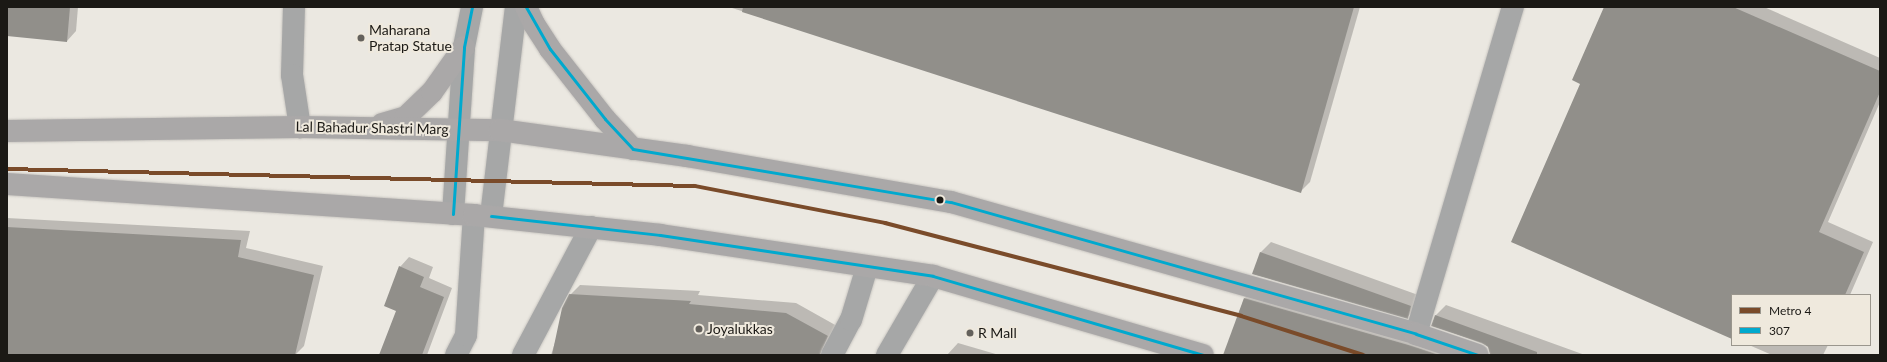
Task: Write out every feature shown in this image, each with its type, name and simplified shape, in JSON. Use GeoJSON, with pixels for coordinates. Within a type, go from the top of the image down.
{"type":"FeatureCollection","features":[{"type":"Feature","properties":{"kind":"main road"},"geometry":{"type":"LineString","coordinates":[[526,7],[534,24],[550,48],[605,119],[633,148]]}},
{"type":"Feature","properties":{"kind":"main road"},"geometry":{"type":"LineString","coordinates":[[370,128],[406,117],[432,92],[464,47]]}},
{"type":"Feature","properties":{"kind":"main road","name":"Lal Bahadur Shastri Marg"},"geometry":{"type":"LineString","coordinates":[[7,130],[300,127],[500,130],[633,148],[951,202],[1416,334],[1478,355]]}},
{"type":"Feature","properties":{"kind":"main road"},"geometry":{"type":"LineString","coordinates":[[7,184],[473,215],[591,227],[867,266],[933,276],[1203,355]]}},
{"type":"Feature","properties":{"kind":"street"},"geometry":{"type":"LineString","coordinates":[[294,7],[292,75],[300,127]]}},
{"type":"Feature","properties":{"kind":"street"},"geometry":{"type":"LineString","coordinates":[[456,355],[466,335],[473,215],[458,129],[464,47],[472,7]]}},
{"type":"Feature","properties":{"kind":"street"},"geometry":{"type":"LineString","coordinates":[[473,215],[500,130],[516,7]]}},
{"type":"Feature","properties":{"kind":"street"},"geometry":{"type":"LineString","coordinates":[[1416,334],[1513,7]]}},
{"type":"Feature","properties":{"kind":"street"},"geometry":{"type":"LineString","coordinates":[[523,355],[591,227]]}},
{"type":"Feature","properties":{"kind":"street"},"geometry":{"type":"LineString","coordinates":[[832,355],[851,320],[867,266]]}},
{"type":"Feature","properties":{"kind":"street"},"geometry":{"type":"LineString","coordinates":[[887,355],[933,276]]}},
{"type":"Feature","properties":{"kind":"building"},"geometry":{"type":"Polygon","coordinates":[[[7,7],[70,7],[67,42],[7,36],[7,7]]]}},
{"type":"Feature","properties":{"kind":"building"},"geometry":{"type":"Polygon","coordinates":[[[743,7],[1354,7],[1301,193],[742,12],[743,7]]]}},
{"type":"Feature","properties":{"kind":"building"},"geometry":{"type":"Polygon","coordinates":[[[1604,7],[1733,7],[1880,71],[1880,92],[1819,232],[1864,252],[1845,294],[1731,294],[1731,339],[1511,242],[1580,84],[1572,80],[1604,7]]]}},
{"type":"Feature","properties":{"kind":"building"},"geometry":{"type":"Polygon","coordinates":[[[7,227],[241,240],[238,257],[314,275],[295,355],[7,355],[7,227]]]}},
{"type":"Feature","properties":{"kind":"building"},"geometry":{"type":"Polygon","coordinates":[[[1260,252],[1411,306],[1408,319],[1252,274],[1260,252]]]}},
{"type":"Feature","properties":{"kind":"building"},"geometry":{"type":"Polygon","coordinates":[[[399,266],[424,277],[420,287],[444,297],[422,355],[379,355],[396,311],[384,306],[399,266]]]}},
{"type":"Feature","properties":{"kind":"building"},"geometry":{"type":"Polygon","coordinates":[[[569,294],[691,301],[689,304],[786,313],[828,336],[820,355],[552,355],[562,308],[569,294]]]}},
{"type":"Feature","properties":{"kind":"building"},"geometry":{"type":"Polygon","coordinates":[[[1244,298],[1412,346],[1439,355],[1223,355],[1244,298]]]}},
{"type":"Feature","properties":{"kind":"building"},"geometry":{"type":"Polygon","coordinates":[[[1435,315],[1537,352],[1537,355],[1490,355],[1488,347],[1482,343],[1431,326],[1435,315]]]}},
{"type":"Feature","properties":{"kind":"metro line","name":"4"},"geometry":{"type":"LineString","coordinates":[[7,169],[695,186],[885,223],[1241,316],[1363,355]]}},
{"type":"Feature","properties":{"kind":"transit line","name":"307"},"geometry":{"type":"LineString","coordinates":[[453,214],[464,47],[472,7]]}},
{"type":"Feature","properties":{"kind":"transit line","name":"307"},"geometry":{"type":"LineString","coordinates":[[526,7],[550,49],[605,119],[633,149],[951,202],[1416,334],[1478,355]]}},
{"type":"Feature","properties":{"kind":"transit line","name":"307"},"geometry":{"type":"LineString","coordinates":[[491,216],[660,235],[933,276],[1203,355]]}},
{"type":"Feature","properties":{"kind":"place","name":"Maharana Pratap Statue"},"geometry":{"type":"Point","coordinates":[361,38]}},
{"type":"Feature","properties":{"kind":"place","name":"Joyalukkas"},"geometry":{"type":"Point","coordinates":[699,329]}},
{"type":"Feature","properties":{"kind":"place","name":"R Mall"},"geometry":{"type":"Point","coordinates":[970,333]}}]}
